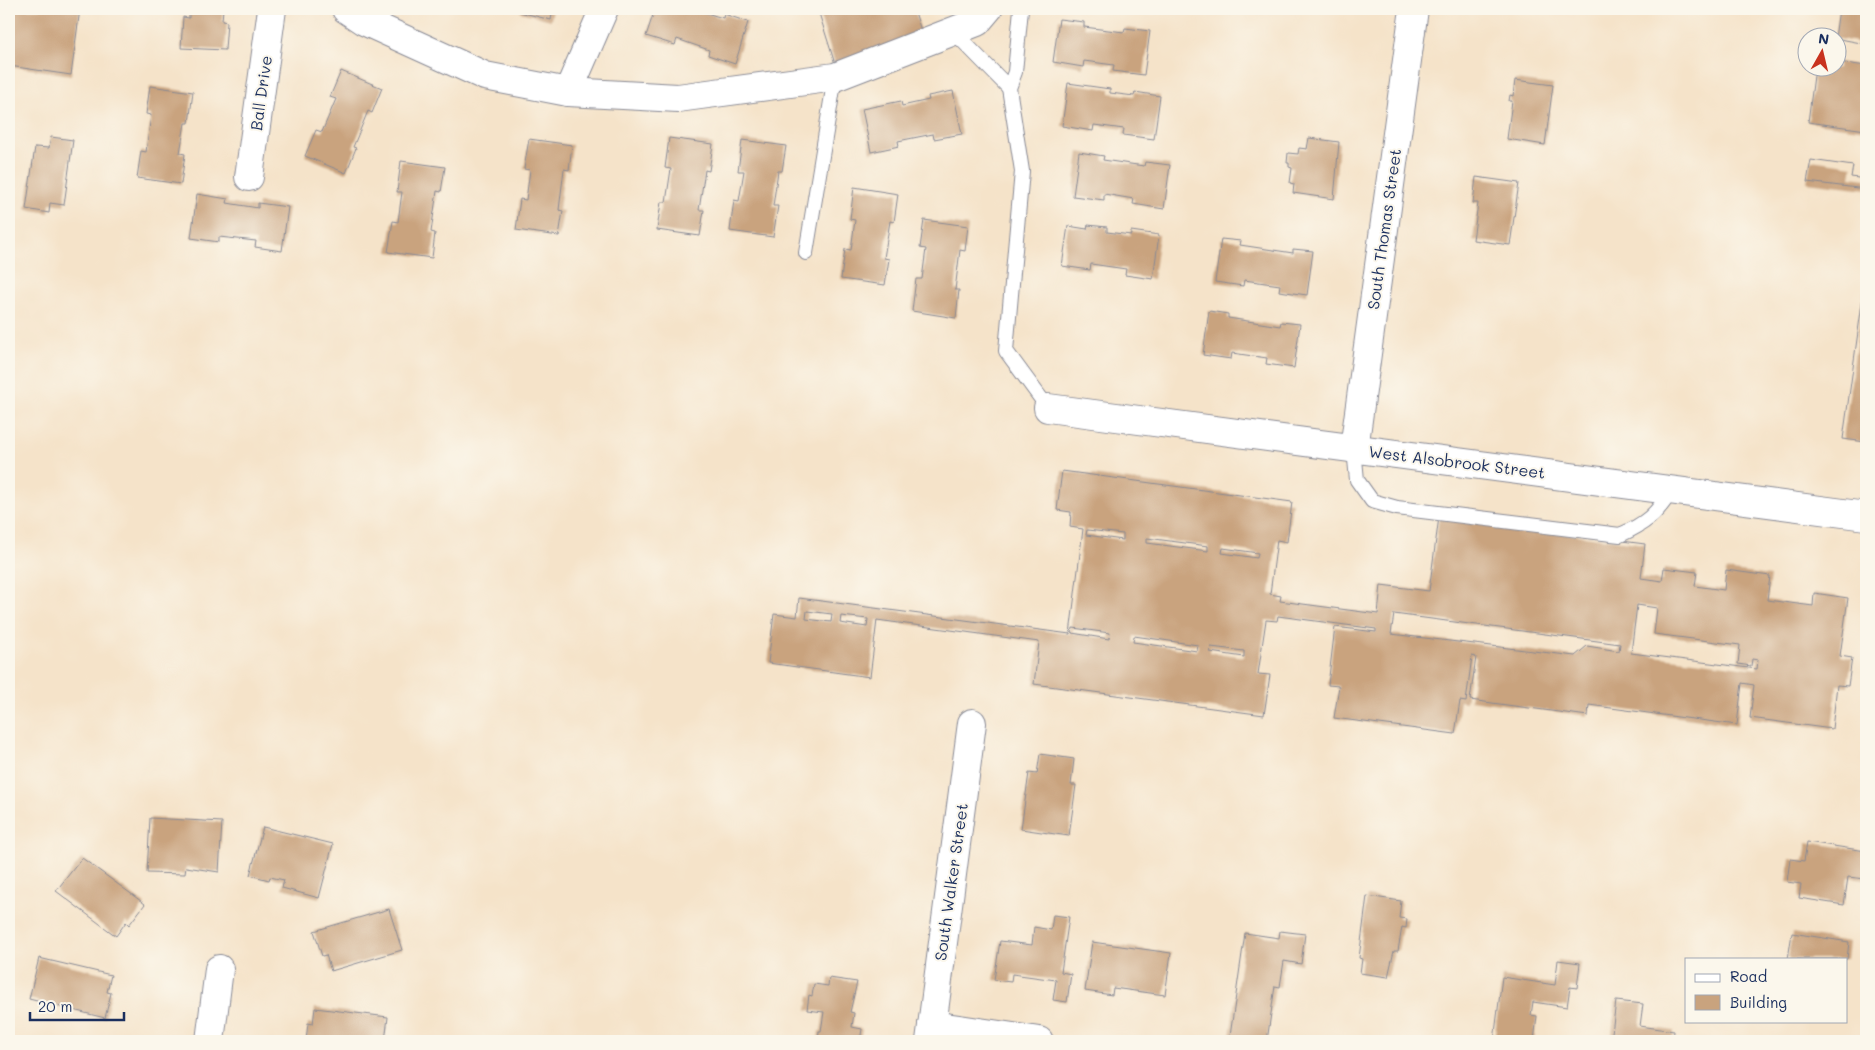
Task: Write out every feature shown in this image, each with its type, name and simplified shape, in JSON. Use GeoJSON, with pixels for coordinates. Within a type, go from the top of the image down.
{"type":"FeatureCollection","features":[{"type":"Feature","properties":{"kind":"street","name":"Ball Drive"},"geometry":{"type":"LineString","coordinates":[[249,177],[272,9]]}},
{"type":"Feature","properties":{"kind":"street"},"geometry":{"type":"LineString","coordinates":[[346,9],[364,22],[485,76],[568,92],[678,98],[835,77],[977,22],[988,9]]}},
{"type":"Feature","properties":{"kind":"street"},"geometry":{"type":"LineString","coordinates":[[568,92],[604,9]]}},
{"type":"Feature","properties":{"kind":"street","name":"South Thomas Street"},"geometry":{"type":"LineString","coordinates":[[1354,449],[1414,9]]}},
{"type":"Feature","properties":{"kind":"street","name":"West Alsobrook Street"},"geometry":{"type":"LineString","coordinates":[[1048,408],[1866,516]]}},
{"type":"Feature","properties":{"kind":"street","name":"South Walker Street"},"geometry":{"type":"LineString","coordinates":[[931,1033],[972,723]]}},
{"type":"Feature","properties":{"kind":"street"},"geometry":{"type":"LineString","coordinates":[[210,1041],[219,969]]}},
{"type":"Feature","properties":{"kind":"street"},"geometry":{"type":"LineString","coordinates":[[931,1033],[1039,1041]]}},
{"type":"Feature","properties":{"kind":"lane"},"geometry":{"type":"LineString","coordinates":[[1021,9],[1015,72],[1009,88],[1022,172],[1006,351],[1048,408]]}},
{"type":"Feature","properties":{"kind":"lane"},"geometry":{"type":"LineString","coordinates":[[953,31],[1009,88]]}},
{"type":"Feature","properties":{"kind":"lane"},"geometry":{"type":"LineString","coordinates":[[806,253],[835,77]]}},
{"type":"Feature","properties":{"kind":"lane"},"geometry":{"type":"LineString","coordinates":[[1354,449],[1358,480],[1372,501],[1397,508],[1620,535],[1632,530],[1658,511],[1671,491]]}},
{"type":"Feature","properties":{"kind":"building"},"geometry":{"type":"Polygon","coordinates":[[[9,9],[80,9],[71,75],[9,66],[9,9]]]}},
{"type":"Feature","properties":{"kind":"building"},"geometry":{"type":"Polygon","coordinates":[[[189,9],[223,9],[222,21],[227,22],[225,50],[181,48],[183,17],[189,18],[189,9]]]}},
{"type":"Feature","properties":{"kind":"building"},"geometry":{"type":"Polygon","coordinates":[[[521,9],[553,9],[551,20],[520,12],[521,9]]]}},
{"type":"Feature","properties":{"kind":"building"},"geometry":{"type":"Polygon","coordinates":[[[655,9],[693,9],[723,18],[724,14],[748,22],[735,64],[708,55],[709,50],[677,39],[675,45],[646,36],[655,9]]]}},
{"type":"Feature","properties":{"kind":"building"},"geometry":{"type":"Polygon","coordinates":[[[871,9],[873,14],[884,9],[914,9],[924,40],[836,67],[818,10],[871,9]]]}},
{"type":"Feature","properties":{"kind":"building"},"geometry":{"type":"Polygon","coordinates":[[[1839,9],[1866,9],[1866,44],[1848,41],[1848,28],[1836,28],[1839,9]]]}},
{"type":"Feature","properties":{"kind":"building"},"geometry":{"type":"Polygon","coordinates":[[[1059,19],[1084,22],[1084,27],[1124,32],[1125,28],[1150,31],[1144,75],[1113,71],[1114,65],[1084,61],[1083,67],[1053,62],[1059,19]]]}},
{"type":"Feature","properties":{"kind":"building"},"geometry":{"type":"Polygon","coordinates":[[[1848,63],[1866,66],[1866,130],[1808,122],[1814,78],[1848,78],[1848,63]]]}},
{"type":"Feature","properties":{"kind":"building"},"geometry":{"type":"Polygon","coordinates":[[[341,71],[382,88],[372,113],[368,111],[353,147],[356,148],[346,173],[305,156],[316,130],[322,132],[336,99],[330,97],[341,71]]]}},
{"type":"Feature","properties":{"kind":"building"},"geometry":{"type":"Polygon","coordinates":[[[1515,80],[1553,85],[1545,145],[1507,139],[1512,101],[1509,101],[1510,95],[1513,96],[1515,80]]]}},
{"type":"Feature","properties":{"kind":"building"},"geometry":{"type":"Polygon","coordinates":[[[1068,83],[1110,89],[1110,93],[1134,96],[1135,92],[1160,96],[1154,139],[1123,135],[1124,129],[1094,125],[1093,131],[1062,126],[1068,83]]]}},
{"type":"Feature","properties":{"kind":"building"},"geometry":{"type":"Polygon","coordinates":[[[150,86],[193,92],[189,123],[185,123],[180,153],[185,154],[181,184],[137,178],[141,151],[146,152],[151,115],[146,114],[150,86]]]}},
{"type":"Feature","properties":{"kind":"building"},"geometry":{"type":"Polygon","coordinates":[[[953,91],[962,134],[934,139],[933,134],[898,141],[899,146],[871,152],[862,109],[901,101],[902,106],[929,100],[928,96],[953,91]]]}},
{"type":"Feature","properties":{"kind":"building"},"geometry":{"type":"Polygon","coordinates":[[[51,137],[73,140],[64,205],[50,203],[49,213],[26,209],[35,147],[49,148],[51,137]]]}},
{"type":"Feature","properties":{"kind":"building"},"geometry":{"type":"Polygon","coordinates":[[[669,138],[713,144],[709,171],[705,170],[699,210],[704,210],[700,236],[657,230],[661,202],[666,202],[671,169],[665,168],[669,138]]]}},
{"type":"Feature","properties":{"kind":"building"},"geometry":{"type":"Polygon","coordinates":[[[1309,138],[1339,142],[1334,199],[1293,193],[1294,184],[1290,183],[1292,168],[1287,163],[1288,153],[1298,154],[1299,148],[1307,149],[1309,138]]]}},
{"type":"Feature","properties":{"kind":"building"},"geometry":{"type":"Polygon","coordinates":[[[529,139],[572,145],[569,170],[564,169],[559,210],[563,211],[559,236],[516,230],[520,199],[526,200],[530,170],[524,169],[529,139]]]}},
{"type":"Feature","properties":{"kind":"building"},"geometry":{"type":"Polygon","coordinates":[[[742,140],[786,146],[782,171],[778,171],[773,206],[778,206],[773,237],[730,231],[734,200],[739,201],[744,171],[738,171],[742,140]]]}},
{"type":"Feature","properties":{"kind":"building"},"geometry":{"type":"Polygon","coordinates":[[[1079,152],[1104,156],[1103,160],[1144,166],[1145,162],[1170,165],[1164,209],[1133,204],[1134,199],[1104,194],[1104,200],[1073,196],[1079,152]]]}},
{"type":"Feature","properties":{"kind":"building"},"geometry":{"type":"Polygon","coordinates":[[[1811,160],[1853,166],[1851,177],[1866,179],[1866,189],[1807,182],[1811,160]]]}},
{"type":"Feature","properties":{"kind":"building"},"geometry":{"type":"Polygon","coordinates":[[[401,161],[445,167],[441,192],[437,191],[431,232],[435,233],[432,258],[388,252],[393,221],[398,222],[402,192],[397,192],[401,161]]]}},
{"type":"Feature","properties":{"kind":"building"},"geometry":{"type":"Polygon","coordinates":[[[1476,177],[1519,183],[1510,245],[1473,240],[1478,203],[1473,203],[1476,177]]]}},
{"type":"Feature","properties":{"kind":"building"},"geometry":{"type":"Polygon","coordinates":[[[854,187],[898,194],[894,222],[890,221],[884,258],[889,259],[885,285],[841,279],[845,249],[851,250],[855,220],[850,219],[854,187]]]}},
{"type":"Feature","properties":{"kind":"building"},"geometry":{"type":"Polygon","coordinates":[[[197,194],[228,199],[227,203],[258,208],[258,203],[288,207],[282,251],[255,247],[256,241],[219,237],[219,242],[191,238],[197,194]]]}},
{"type":"Feature","properties":{"kind":"building"},"geometry":{"type":"Polygon","coordinates":[[[924,220],[968,226],[965,251],[960,250],[955,290],[959,290],[956,318],[912,311],[916,279],[922,279],[926,249],[920,248],[924,220]]]}},
{"type":"Feature","properties":{"kind":"building"},"geometry":{"type":"Polygon","coordinates":[[[1088,225],[1107,227],[1107,232],[1131,235],[1131,231],[1159,235],[1153,279],[1125,275],[1126,269],[1091,264],[1090,270],[1062,266],[1068,226],[1087,229],[1088,225]]]}},
{"type":"Feature","properties":{"kind":"building"},"geometry":{"type":"Polygon","coordinates":[[[1221,239],[1241,241],[1240,245],[1293,253],[1293,249],[1313,251],[1307,295],[1279,291],[1280,285],[1244,280],[1243,286],[1215,282],[1221,239]]]}},
{"type":"Feature","properties":{"kind":"building"},"geometry":{"type":"Polygon","coordinates":[[[1866,282],[1866,442],[1843,439],[1866,282]]]}},
{"type":"Feature","properties":{"kind":"building"},"geometry":{"type":"Polygon","coordinates":[[[1209,311],[1228,314],[1228,318],[1280,326],[1281,322],[1300,324],[1294,368],[1266,364],[1267,358],[1232,353],[1231,359],[1203,355],[1209,311]]]}},
{"type":"Feature","properties":{"kind":"building"},"geometry":{"type":"Polygon","coordinates":[[[1062,471],[1292,502],[1287,542],[1277,540],[1270,594],[1281,596],[1280,601],[1378,614],[1381,585],[1429,591],[1439,517],[1645,544],[1641,578],[1662,581],[1664,568],[1697,572],[1695,586],[1724,590],[1726,570],[1770,576],[1767,600],[1813,606],[1814,593],[1848,598],[1840,656],[1852,658],[1848,686],[1837,685],[1832,729],[1750,718],[1754,685],[1742,683],[1737,725],[1589,705],[1588,716],[1470,700],[1476,657],[1472,656],[1466,702],[1460,701],[1455,734],[1334,718],[1339,686],[1328,685],[1335,627],[1376,632],[1376,629],[1278,616],[1277,621],[1266,620],[1258,674],[1270,675],[1264,715],[1034,684],[1039,642],[877,620],[870,677],[768,663],[774,614],[797,617],[799,598],[1070,634],[1083,529],[1070,527],[1071,512],[1057,510],[1062,471]],[[1087,530],[1086,535],[1123,540],[1123,534],[1087,530]],[[1147,538],[1147,543],[1208,551],[1208,546],[1147,538]],[[1223,548],[1222,553],[1257,558],[1258,553],[1223,548]],[[1637,605],[1631,653],[1757,669],[1758,660],[1752,659],[1751,666],[1738,664],[1740,645],[1654,634],[1657,608],[1637,605]],[[807,611],[806,619],[831,622],[832,614],[807,611]],[[1394,614],[1391,634],[1575,656],[1587,646],[1619,651],[1620,644],[1394,614]],[[841,616],[840,623],[867,627],[868,619],[841,616]],[[1073,628],[1072,633],[1109,639],[1110,633],[1073,628]],[[1134,636],[1133,642],[1197,651],[1198,645],[1134,636]],[[1211,647],[1210,652],[1244,657],[1244,651],[1211,647]]]}},
{"type":"Feature","properties":{"kind":"building"},"geometry":{"type":"Polygon","coordinates":[[[1040,754],[1074,759],[1071,785],[1076,785],[1069,836],[1021,829],[1029,773],[1037,774],[1040,754]]]}},
{"type":"Feature","properties":{"kind":"building"},"geometry":{"type":"Polygon","coordinates":[[[150,818],[222,822],[219,872],[186,867],[185,874],[147,873],[150,818]]]}},
{"type":"Feature","properties":{"kind":"building"},"geometry":{"type":"Polygon","coordinates":[[[263,827],[333,844],[319,898],[282,888],[284,880],[270,877],[269,880],[250,875],[263,827]]]}},
{"type":"Feature","properties":{"kind":"building"},"geometry":{"type":"Polygon","coordinates":[[[1807,842],[1866,851],[1866,879],[1848,877],[1844,905],[1799,898],[1801,884],[1787,882],[1790,859],[1804,861],[1807,842]]]}},
{"type":"Feature","properties":{"kind":"building"},"geometry":{"type":"Polygon","coordinates":[[[82,858],[145,904],[129,925],[126,922],[116,936],[56,891],[82,858]]]}},
{"type":"Feature","properties":{"kind":"building"},"geometry":{"type":"Polygon","coordinates":[[[1367,896],[1401,901],[1399,918],[1407,919],[1406,928],[1402,927],[1398,951],[1394,951],[1388,977],[1360,973],[1362,959],[1359,958],[1367,896]]]}},
{"type":"Feature","properties":{"kind":"building"},"geometry":{"type":"Polygon","coordinates":[[[389,909],[402,950],[331,971],[326,955],[322,956],[314,931],[389,909]]]}},
{"type":"Feature","properties":{"kind":"building"},"geometry":{"type":"Polygon","coordinates":[[[1053,915],[1069,917],[1061,972],[1071,974],[1067,1002],[1053,1000],[1056,980],[1012,974],[1011,982],[994,980],[1000,941],[1032,945],[1034,927],[1051,930],[1053,915]]]}},
{"type":"Feature","properties":{"kind":"building"},"geometry":{"type":"Polygon","coordinates":[[[1280,931],[1305,934],[1301,964],[1284,961],[1280,987],[1275,986],[1267,1041],[1230,1036],[1245,933],[1279,938],[1280,931]]]}},
{"type":"Feature","properties":{"kind":"building"},"geometry":{"type":"Polygon","coordinates":[[[1792,933],[1849,942],[1847,958],[1788,958],[1792,933]]]}},
{"type":"Feature","properties":{"kind":"building"},"geometry":{"type":"Polygon","coordinates":[[[1092,942],[1171,953],[1165,995],[1113,988],[1112,995],[1085,991],[1092,942]]]}},
{"type":"Feature","properties":{"kind":"building"},"geometry":{"type":"Polygon","coordinates":[[[39,958],[111,975],[107,992],[111,993],[105,1018],[29,999],[39,958]]]}},
{"type":"Feature","properties":{"kind":"building"},"geometry":{"type":"Polygon","coordinates":[[[1558,960],[1580,963],[1577,988],[1570,987],[1567,1007],[1533,1002],[1531,1015],[1537,1016],[1534,1041],[1494,1041],[1502,977],[1555,985],[1558,960]]]}},
{"type":"Feature","properties":{"kind":"building"},"geometry":{"type":"Polygon","coordinates":[[[829,978],[857,982],[850,1012],[854,1013],[852,1027],[862,1029],[860,1041],[818,1040],[824,1012],[807,1010],[809,995],[812,996],[814,984],[828,986],[829,978]]]}},
{"type":"Feature","properties":{"kind":"building"},"geometry":{"type":"Polygon","coordinates":[[[1616,1001],[1643,1004],[1640,1026],[1674,1031],[1673,1041],[1611,1041],[1616,1001]]]}},
{"type":"Feature","properties":{"kind":"building"},"geometry":{"type":"Polygon","coordinates":[[[315,1008],[388,1017],[385,1041],[306,1041],[308,1023],[313,1024],[315,1008]]]}}]}
